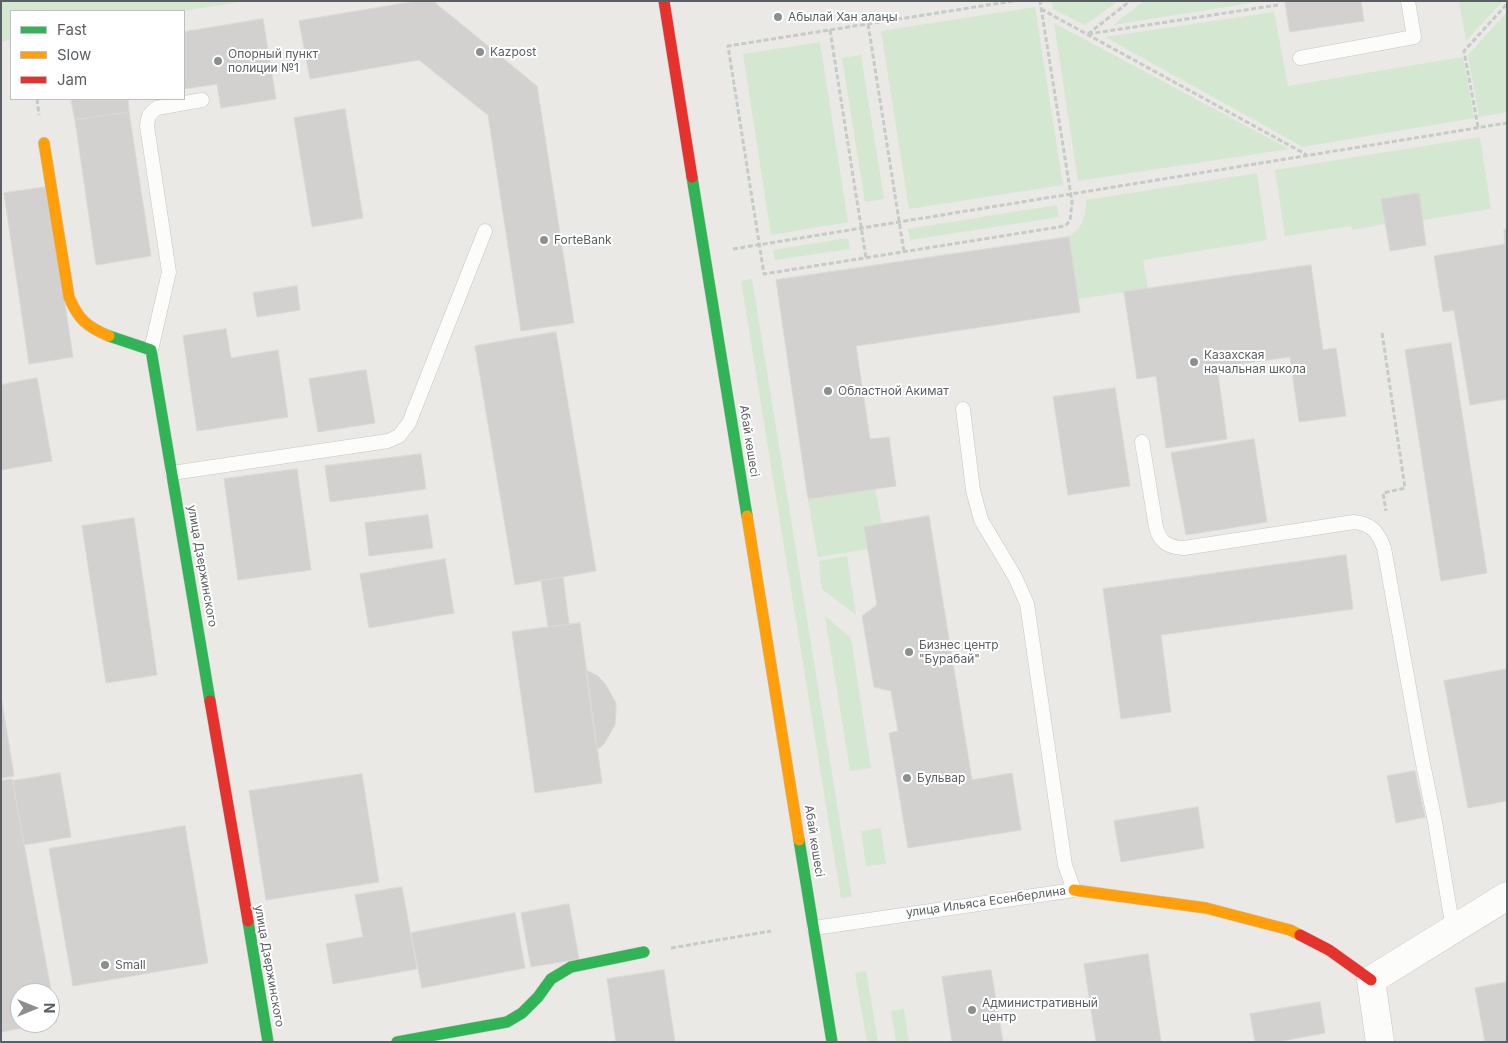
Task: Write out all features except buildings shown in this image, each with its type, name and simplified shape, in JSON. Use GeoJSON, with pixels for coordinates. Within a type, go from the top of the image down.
{"type":"FeatureCollection","features":[{"type":"Feature","properties":{"kind":"street","name":"Абай көшесі"},"geometry":{"type":"LineString","coordinates":[[664,1],[814,928]]}},
{"type":"Feature","properties":{"kind":"street"},"geometry":{"type":"LineString","coordinates":[[44,143],[69,297],[74,309],[80,319],[98,330],[151,350]]}},
{"type":"Feature","properties":{"kind":"street","name":"улица Дзержинского"},"geometry":{"type":"LineString","coordinates":[[151,350],[268,1042]]}},
{"type":"Feature","properties":{"kind":"street","name":"улица Ильяса Есенберлина"},"geometry":{"type":"LineString","coordinates":[[1074,890],[1206,908],[1290,930],[1329,950],[1371,980]]}},
{"type":"Feature","properties":{"kind":"street"},"geometry":{"type":"LineString","coordinates":[[1380,1042],[1371,980],[1507,896]]}},
{"type":"Feature","properties":{"kind":"street"},"geometry":{"type":"LineString","coordinates":[[814,928],[832,1042]]}},
{"type":"Feature","properties":{"kind":"street"},"geometry":{"type":"LineString","coordinates":[[398,1042],[507,1022],[522,1013],[538,997],[551,979],[571,968],[644,952]]}},
{"type":"Feature","properties":{"kind":"lane"},"geometry":{"type":"LineString","coordinates":[[1300,58],[1414,37],[1408,1]]}},
{"type":"Feature","properties":{"kind":"lane"},"geometry":{"type":"LineString","coordinates":[[151,350],[169,272],[147,126],[148,118],[156,108],[202,100]]}},
{"type":"Feature","properties":{"kind":"lane"},"geometry":{"type":"LineString","coordinates":[[172,472],[388,441],[399,436],[408,423],[420,396],[485,231]]}},
{"type":"Feature","properties":{"kind":"lane"},"geometry":{"type":"LineString","coordinates":[[963,410],[973,490],[982,520],[1015,577],[1027,604],[1065,865],[1074,890]]}},
{"type":"Feature","properties":{"kind":"lane"},"geometry":{"type":"LineString","coordinates":[[1142,442],[1158,537],[1165,544],[1174,548],[1354,522],[1364,523],[1373,528],[1379,536],[1386,557],[1453,930]]}},
{"type":"Feature","properties":{"kind":"lane","name":"улица Ильяса Есенберлина"},"geometry":{"type":"LineString","coordinates":[[814,928],[1074,890]]}},
{"type":"Feature","properties":{"kind":"path"},"geometry":{"type":"LineString","coordinates":[[1013,1],[728,46],[764,274],[1065,226],[1070,221],[1072,213],[1070,194],[1040,1]]}},
{"type":"Feature","properties":{"kind":"path"},"geometry":{"type":"LineString","coordinates":[[1087,34],[1130,1]]}},
{"type":"Feature","properties":{"kind":"path"},"geometry":{"type":"LineString","coordinates":[[1478,128],[1464,51],[1507,4]]}},
{"type":"Feature","properties":{"kind":"path"},"geometry":{"type":"LineString","coordinates":[[1087,34],[1278,5]]}},
{"type":"Feature","properties":{"kind":"path"},"geometry":{"type":"LineString","coordinates":[[1041,9],[1308,155]]}},
{"type":"Feature","properties":{"kind":"path"},"geometry":{"type":"LineString","coordinates":[[868,24],[904,252]]}},
{"type":"Feature","properties":{"kind":"path"},"geometry":{"type":"LineString","coordinates":[[830,30],[866,258]]}},
{"type":"Feature","properties":{"kind":"path"},"geometry":{"type":"LineString","coordinates":[[705,254],[1507,123]]}},
{"type":"Feature","properties":{"kind":"path"},"geometry":{"type":"LineString","coordinates":[[644,952],[771,932]]}},
{"type":"Feature","properties":{"kind":"green space"},"geometry":{"type":"Polygon","coordinates":[[[1,1],[245,1],[185,11],[10,10],[10,40],[1,42],[1,1]]]}},
{"type":"Feature","properties":{"kind":"green space"},"geometry":{"type":"Polygon","coordinates":[[[1052,1],[1118,1],[1085,25],[1053,9],[1052,1]]]}},
{"type":"Feature","properties":{"kind":"green space"},"geometry":{"type":"Polygon","coordinates":[[[1144,1],[1263,1],[1113,25],[1144,1]]]}},
{"type":"Feature","properties":{"kind":"green space"},"geometry":{"type":"Polygon","coordinates":[[[1459,1],[1503,1],[1466,41],[1459,1]]]}},
{"type":"Feature","properties":{"kind":"green space"},"geometry":{"type":"Polygon","coordinates":[[[1035,7],[1063,185],[909,209],[881,31],[1035,7]]]}},
{"type":"Feature","properties":{"kind":"green space"},"geometry":{"type":"Polygon","coordinates":[[[1274,12],[1288,86],[1463,57],[1474,118],[1303,147],[1105,37],[1274,12]]]}},
{"type":"Feature","properties":{"kind":"green space"},"geometry":{"type":"Polygon","coordinates":[[[1507,12],[1507,112],[1479,117],[1468,55],[1507,12]]]}},
{"type":"Feature","properties":{"kind":"green space"},"geometry":{"type":"Polygon","coordinates":[[[1054,23],[1289,149],[1078,181],[1054,23]]]}},
{"type":"Feature","properties":{"kind":"green space"},"geometry":{"type":"Polygon","coordinates":[[[820,42],[848,222],[771,235],[743,54],[820,42]]]}},
{"type":"Feature","properties":{"kind":"green space"},"geometry":{"type":"Polygon","coordinates":[[[861,55],[884,199],[865,202],[842,58],[861,55]]]}},
{"type":"Feature","properties":{"kind":"green space"},"geometry":{"type":"Polygon","coordinates":[[[1480,137],[1491,209],[1423,220],[1418,193],[1382,199],[1386,224],[1352,230],[1351,226],[1285,236],[1275,170],[1480,137]]]}},
{"type":"Feature","properties":{"kind":"green space"},"geometry":{"type":"Polygon","coordinates":[[[1257,173],[1267,240],[1143,260],[1148,289],[1078,299],[1069,237],[1081,226],[1086,200],[1257,173]]]}},
{"type":"Feature","properties":{"kind":"green space"},"geometry":{"type":"Polygon","coordinates":[[[1057,205],[1059,217],[910,240],[908,229],[1057,205]]]}},
{"type":"Feature","properties":{"kind":"green space"},"geometry":{"type":"Polygon","coordinates":[[[848,238],[850,249],[775,260],[773,250],[848,238]]]}},
{"type":"Feature","properties":{"kind":"green space"},"geometry":{"type":"Polygon","coordinates":[[[752,279],[852,897],[841,898],[741,281],[752,279]]]}},
{"type":"Feature","properties":{"kind":"green space"},"geometry":{"type":"Polygon","coordinates":[[[875,489],[882,524],[864,527],[868,549],[818,557],[808,499],[875,489]]]}},
{"type":"Feature","properties":{"kind":"green space"},"geometry":{"type":"Polygon","coordinates":[[[847,556],[856,615],[822,589],[819,561],[847,556]]]}},
{"type":"Feature","properties":{"kind":"green space"},"geometry":{"type":"Polygon","coordinates":[[[825,616],[851,638],[871,768],[850,771],[825,616]]]}},
{"type":"Feature","properties":{"kind":"green space"},"geometry":{"type":"Polygon","coordinates":[[[881,828],[886,864],[866,866],[861,831],[881,828]]]}},
{"type":"Feature","properties":{"kind":"green space"},"geometry":{"type":"Polygon","coordinates":[[[866,971],[878,1042],[867,1042],[855,973],[866,971]]]}},
{"type":"Feature","properties":{"kind":"green space"},"geometry":{"type":"Polygon","coordinates":[[[904,1009],[909,1042],[896,1042],[891,1011],[904,1009]]]}},
{"type":"Feature","properties":{"kind":"traffic: fast"},"geometry":{"type":"LineString","coordinates":[[692,177],[747,516]]}},
{"type":"Feature","properties":{"kind":"traffic: fast"},"geometry":{"type":"LineString","coordinates":[[109,336],[151,350],[210,701]]}},
{"type":"Feature","properties":{"kind":"traffic: fast"},"geometry":{"type":"LineString","coordinates":[[799,840],[832,1042]]}},
{"type":"Feature","properties":{"kind":"traffic: fast"},"geometry":{"type":"LineString","coordinates":[[248,921],[268,1042]]}},
{"type":"Feature","properties":{"kind":"traffic: fast"},"geometry":{"type":"LineString","coordinates":[[397,1042],[507,1022],[522,1013],[538,997],[551,979],[571,967],[644,952]]}},
{"type":"Feature","properties":{"kind":"traffic: slow"},"geometry":{"type":"LineString","coordinates":[[44,143],[69,297],[80,317],[89,326],[109,336]]}},
{"type":"Feature","properties":{"kind":"traffic: slow"},"geometry":{"type":"LineString","coordinates":[[747,516],[799,840]]}},
{"type":"Feature","properties":{"kind":"traffic: slow"},"geometry":{"type":"LineString","coordinates":[[1074,890],[1206,908],[1290,930],[1300,935]]}},
{"type":"Feature","properties":{"kind":"traffic: jam"},"geometry":{"type":"LineString","coordinates":[[664,1],[692,177]]}},
{"type":"Feature","properties":{"kind":"traffic: jam"},"geometry":{"type":"LineString","coordinates":[[210,701],[248,921]]}},
{"type":"Feature","properties":{"kind":"traffic: jam"},"geometry":{"type":"LineString","coordinates":[[1300,935],[1329,950],[1371,980]]}},
{"type":"Feature","properties":{"kind":"place","name":"Абылай Хан алаңы"},"geometry":{"type":"Point","coordinates":[778,17]}},
{"type":"Feature","properties":{"kind":"place","name":"Kazpost"},"geometry":{"type":"Point","coordinates":[480,52]}},
{"type":"Feature","properties":{"kind":"place","name":"Опорный пункт полиции №1"},"geometry":{"type":"Point","coordinates":[218,61]}},
{"type":"Feature","properties":{"kind":"place","name":"ForteBank"},"geometry":{"type":"Point","coordinates":[544,240]}},
{"type":"Feature","properties":{"kind":"place","name":"Казахская начальная школа"},"geometry":{"type":"Point","coordinates":[1194,362]}},
{"type":"Feature","properties":{"kind":"place","name":"Областной Акимат"},"geometry":{"type":"Point","coordinates":[828,391]}},
{"type":"Feature","properties":{"kind":"place","name":"Бизнес центр \"Бурабай\""},"geometry":{"type":"Point","coordinates":[909,652]}},
{"type":"Feature","properties":{"kind":"place","name":"Бульвар"},"geometry":{"type":"Point","coordinates":[907,778]}},
{"type":"Feature","properties":{"kind":"place","name":"Small"},"geometry":{"type":"Point","coordinates":[105,965]}},
{"type":"Feature","properties":{"kind":"place","name":"Административный центр"},"geometry":{"type":"Point","coordinates":[972,1010]}}]}
